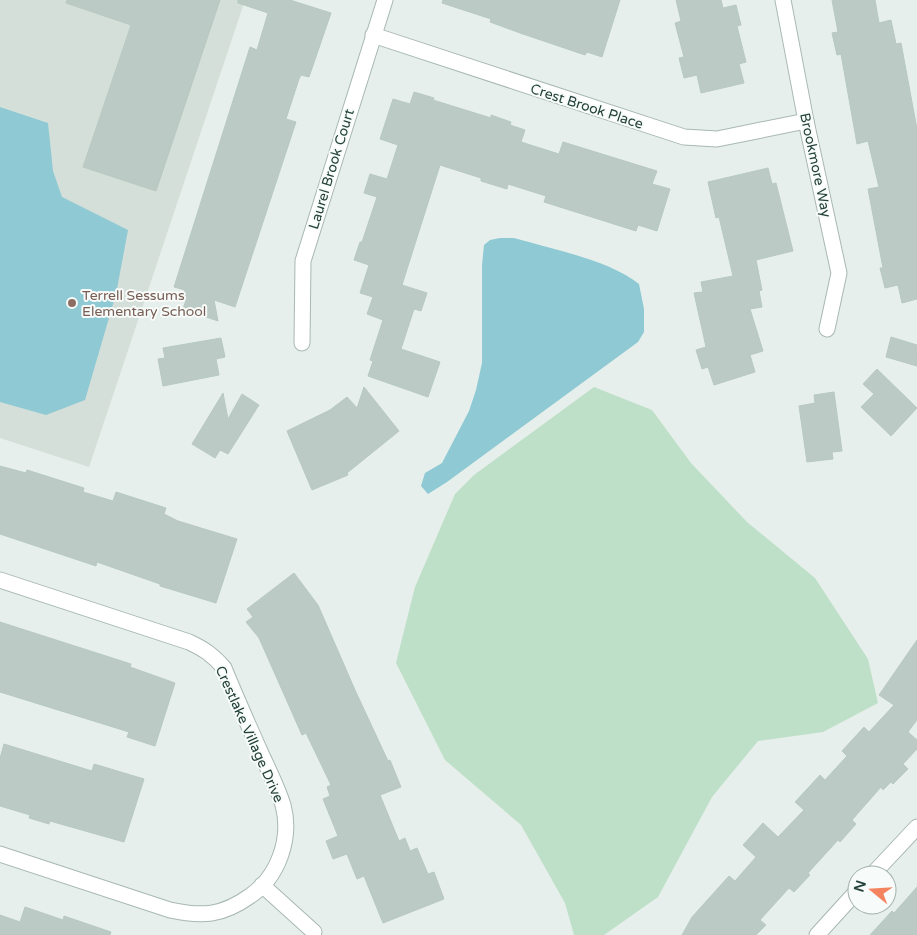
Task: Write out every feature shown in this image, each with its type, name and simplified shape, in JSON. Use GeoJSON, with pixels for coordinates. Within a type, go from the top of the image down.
{"type":"FeatureCollection","features":[{"type":"Feature","properties":{"kind":"street","name":"Laurel Brook Court"},"geometry":{"type":"LineString","coordinates":[[302,343],[303,261],[385,0]]}},
{"type":"Feature","properties":{"kind":"street","name":"Brookmore Way"},"geometry":{"type":"LineString","coordinates":[[783,0],[806,121],[840,273],[827,329]]}},
{"type":"Feature","properties":{"kind":"street","name":"Crest Brook Place"},"geometry":{"type":"LineString","coordinates":[[373,35],[684,138],[717,138],[806,121]]}},
{"type":"Feature","properties":{"kind":"street","name":"Crestlake Village Drive"},"geometry":{"type":"LineString","coordinates":[[0,580],[189,642],[203,648],[214,656],[224,668],[283,806],[286,829],[284,847],[275,870],[259,890],[238,905],[218,912],[195,915],[170,910],[0,854]]}},
{"type":"Feature","properties":{"kind":"street"},"geometry":{"type":"LineString","coordinates":[[881,865],[917,827]]}},
{"type":"Feature","properties":{"kind":"street"},"geometry":{"type":"LineString","coordinates":[[262,886],[314,932]]}},
{"type":"Feature","properties":{"kind":"street"},"geometry":{"type":"LineString","coordinates":[[817,935],[847,902]]}},
{"type":"Feature","properties":{"kind":"shaded area","name":"Terrell Sessums Elementary School"},"geometry":{"type":"Polygon","coordinates":[[[0,0],[245,0],[89,467],[0,438],[0,0]]]}},
{"type":"Feature","properties":{"kind":"green space"},"geometry":{"type":"Polygon","coordinates":[[[594,387],[652,410],[691,463],[747,522],[815,578],[868,659],[878,703],[823,732],[758,741],[712,797],[658,897],[604,935],[574,935],[565,903],[521,825],[445,760],[396,663],[415,587],[455,494],[474,475],[594,387]]]}},
{"type":"Feature","properties":{"kind":"water"},"geometry":{"type":"Polygon","coordinates":[[[0,107],[48,123],[53,171],[62,197],[128,230],[116,294],[85,400],[46,415],[0,402],[0,107]]]}},
{"type":"Feature","properties":{"kind":"water"},"geometry":{"type":"Polygon","coordinates":[[[514,238],[580,256],[627,276],[639,284],[644,309],[644,332],[638,342],[428,494],[421,486],[425,473],[442,463],[469,411],[476,390],[482,363],[482,265],[484,245],[490,240],[514,238]]]}},
{"type":"Feature","properties":{"kind":"building"},"geometry":{"type":"Polygon","coordinates":[[[67,0],[220,0],[156,191],[83,167],[131,25],[66,3],[67,0]]]}},
{"type":"Feature","properties":{"kind":"building"},"geometry":{"type":"Polygon","coordinates":[[[238,0],[290,0],[331,13],[309,77],[301,75],[299,79],[286,119],[296,122],[235,307],[214,300],[218,321],[183,309],[186,300],[182,299],[185,290],[174,287],[250,47],[257,50],[268,13],[238,3],[238,0]]]}},
{"type":"Feature","properties":{"kind":"building"},"geometry":{"type":"Polygon","coordinates":[[[443,0],[620,0],[602,57],[587,52],[585,55],[520,33],[490,22],[491,19],[442,3],[443,0]]]}},
{"type":"Feature","properties":{"kind":"building"},"geometry":{"type":"Polygon","coordinates":[[[676,0],[721,0],[723,8],[736,5],[741,25],[737,26],[746,62],[739,64],[744,83],[701,93],[697,75],[684,78],[679,58],[684,57],[675,23],[681,21],[676,0]]]}},
{"type":"Feature","properties":{"kind":"building"},"geometry":{"type":"Polygon","coordinates":[[[832,0],[875,0],[879,23],[891,20],[896,44],[901,43],[917,129],[917,299],[902,303],[898,285],[885,288],[880,268],[883,268],[868,189],[879,187],[868,141],[857,144],[841,54],[837,55],[832,33],[838,32],[832,0]]]}},
{"type":"Feature","properties":{"kind":"building"},"geometry":{"type":"Polygon","coordinates":[[[414,92],[434,98],[433,100],[491,118],[491,115],[511,122],[510,125],[525,130],[521,142],[559,154],[563,142],[657,171],[652,184],[670,189],[657,231],[638,225],[636,231],[544,202],[546,196],[508,184],[507,189],[481,181],[481,178],[440,165],[402,285],[427,293],[421,311],[414,309],[401,349],[440,362],[428,397],[368,376],[373,361],[370,360],[383,320],[367,314],[373,297],[360,293],[369,265],[354,260],[377,197],[364,193],[370,174],[387,179],[398,145],[380,139],[393,99],[410,104],[414,92]]]}},
{"type":"Feature","properties":{"kind":"building"},"geometry":{"type":"Polygon","coordinates":[[[768,168],[772,184],[776,183],[793,251],[756,260],[762,290],[759,291],[762,307],[750,309],[763,351],[750,355],[755,372],[714,385],[708,367],[702,369],[696,350],[706,347],[694,293],[703,292],[701,282],[733,276],[719,217],[716,218],[708,182],[768,168]]]}},
{"type":"Feature","properties":{"kind":"building"},"geometry":{"type":"Polygon","coordinates":[[[891,337],[917,345],[917,366],[886,357],[891,337]]]}},
{"type":"Feature","properties":{"kind":"building"},"geometry":{"type":"Polygon","coordinates":[[[221,338],[225,357],[216,359],[219,375],[163,386],[158,359],[165,358],[163,348],[221,338]]]}},
{"type":"Feature","properties":{"kind":"building"},"geometry":{"type":"Polygon","coordinates":[[[877,369],[917,408],[891,436],[861,407],[874,394],[863,384],[877,369]]]}},
{"type":"Feature","properties":{"kind":"building"},"geometry":{"type":"Polygon","coordinates":[[[364,387],[399,431],[347,473],[348,475],[312,490],[287,431],[330,410],[347,397],[357,408],[364,387]]]}},
{"type":"Feature","properties":{"kind":"building"},"geometry":{"type":"Polygon","coordinates":[[[834,392],[842,451],[832,452],[833,459],[807,462],[799,406],[815,403],[814,395],[834,392]]]}},
{"type":"Feature","properties":{"kind":"building"},"geometry":{"type":"Polygon","coordinates":[[[223,393],[228,419],[242,394],[259,405],[228,454],[220,450],[215,458],[192,444],[223,393]]]}},
{"type":"Feature","properties":{"kind":"building"},"geometry":{"type":"Polygon","coordinates":[[[0,466],[26,473],[27,470],[84,488],[83,492],[113,501],[116,492],[166,508],[164,514],[178,521],[237,539],[216,603],[160,586],[160,584],[97,562],[96,566],[0,534],[0,466]]]}},
{"type":"Feature","properties":{"kind":"building"},"geometry":{"type":"Polygon","coordinates":[[[294,573],[318,605],[355,690],[388,761],[390,760],[401,787],[380,795],[399,841],[405,838],[410,851],[417,848],[428,874],[434,872],[444,899],[383,923],[364,876],[357,879],[347,854],[333,859],[326,841],[338,836],[323,799],[330,796],[327,787],[331,785],[306,733],[302,735],[259,638],[246,622],[253,617],[247,609],[294,573]]]}},
{"type":"Feature","properties":{"kind":"building"},"geometry":{"type":"Polygon","coordinates":[[[0,622],[131,664],[130,667],[175,683],[155,746],[127,737],[129,732],[0,692],[0,622]]]}},
{"type":"Feature","properties":{"kind":"building"},"geometry":{"type":"Polygon","coordinates":[[[917,640],[917,720],[908,732],[917,740],[917,749],[903,764],[908,769],[893,784],[891,782],[883,790],[881,787],[852,820],[856,824],[840,842],[838,840],[808,873],[810,875],[794,892],[789,888],[760,920],[766,925],[756,935],[682,935],[692,917],[729,876],[735,881],[756,857],[743,845],[763,823],[778,837],[804,810],[795,802],[820,775],[825,780],[847,756],[842,751],[864,727],[869,732],[894,705],[879,695],[917,640]]]}},
{"type":"Feature","properties":{"kind":"building"},"geometry":{"type":"Polygon","coordinates":[[[4,744],[92,771],[94,764],[144,779],[124,842],[50,821],[49,824],[29,818],[30,815],[0,806],[0,758],[4,744]]]}},
{"type":"Feature","properties":{"kind":"building"},"geometry":{"type":"Polygon","coordinates":[[[917,887],[917,935],[870,935],[888,915],[897,915],[897,910],[917,887]]]}},
{"type":"Feature","properties":{"kind":"building"},"geometry":{"type":"Polygon","coordinates":[[[25,907],[63,920],[64,916],[111,932],[110,935],[0,935],[0,915],[20,922],[25,907]]]}},
{"type":"Feature","properties":{"kind":"place","name":"Terrell Sessums Elementary School"},"geometry":{"type":"Point","coordinates":[72,303]}}]}
